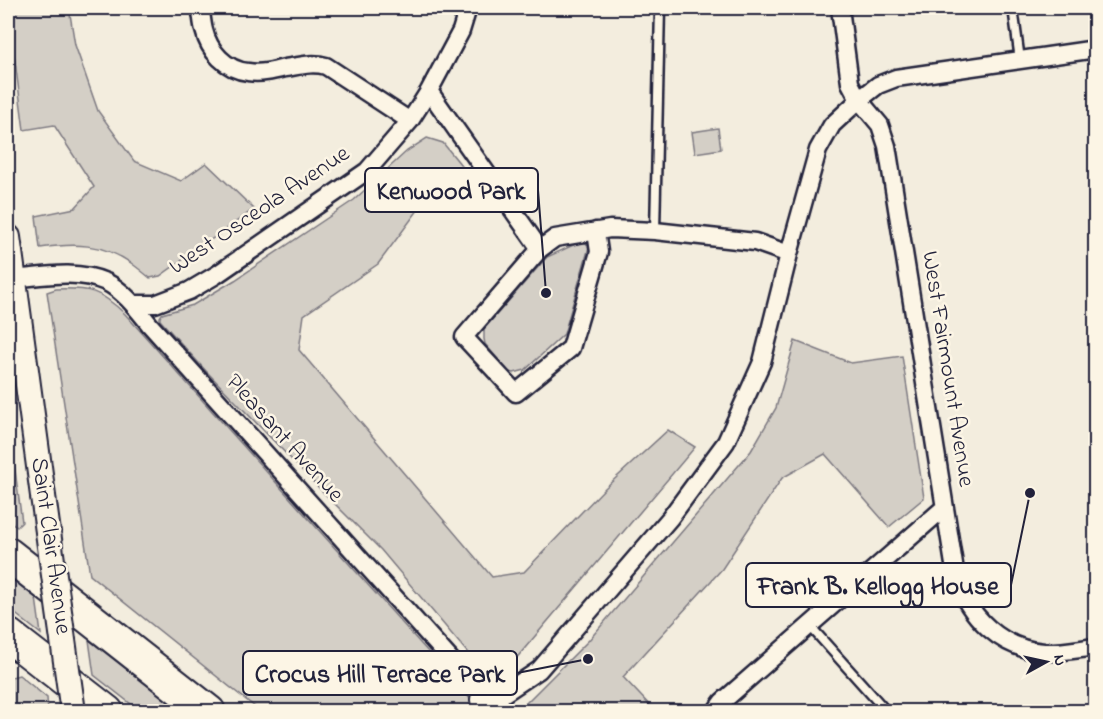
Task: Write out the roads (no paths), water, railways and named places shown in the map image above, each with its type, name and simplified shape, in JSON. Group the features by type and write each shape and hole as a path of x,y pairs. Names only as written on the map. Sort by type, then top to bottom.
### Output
{"highway":[{"path":"8,554 209,711"},
{"path":"8,634 107,711"}],"street":[{"path":"201,8 208,44 228,65 241,71 261,73 316,63 326,66 410,121"},
{"name":"West Osceola Avenue","path":"133,304 155,304 189,291 216,275 367,171 410,121 429,91 461,31 468,8"},
{"name":"West Fairmount Avenue","path":"840,8 850,83 858,100 880,125 887,146 956,577 960,590 970,609 984,626 1021,647 1042,652 1095,647"},
{"path":"492,706 500,696 539,670 670,518 726,442 762,362 818,150 832,125 858,100 878,85 896,78 1095,49"},
{"path":"429,91 540,249"},
{"path":"596,231 599,252 571,348 516,393 464,337 540,249 555,238 596,231 610,229 655,231 760,243 789,254"},
{"name":"Saint Clair Avenue","path":"8,237 73,711"},
{"name":"Pleasant Avenue","path":"14,279 67,274 91,277 108,283 133,304 492,706"},
{"path":"715,711 722,702 945,507"}],"lane":[{"path":"655,231 660,8"},
{"path":"1013,8 1020,60"},
{"path":"810,626 887,711"}],"place":[{"name":"Kenwood Park","path":"546,293"},
{"name":"Frank B. Kellogg House","path":"1030,493"},
{"name":"Crocus Hill Terrace Park","path":"588,659"}]}
